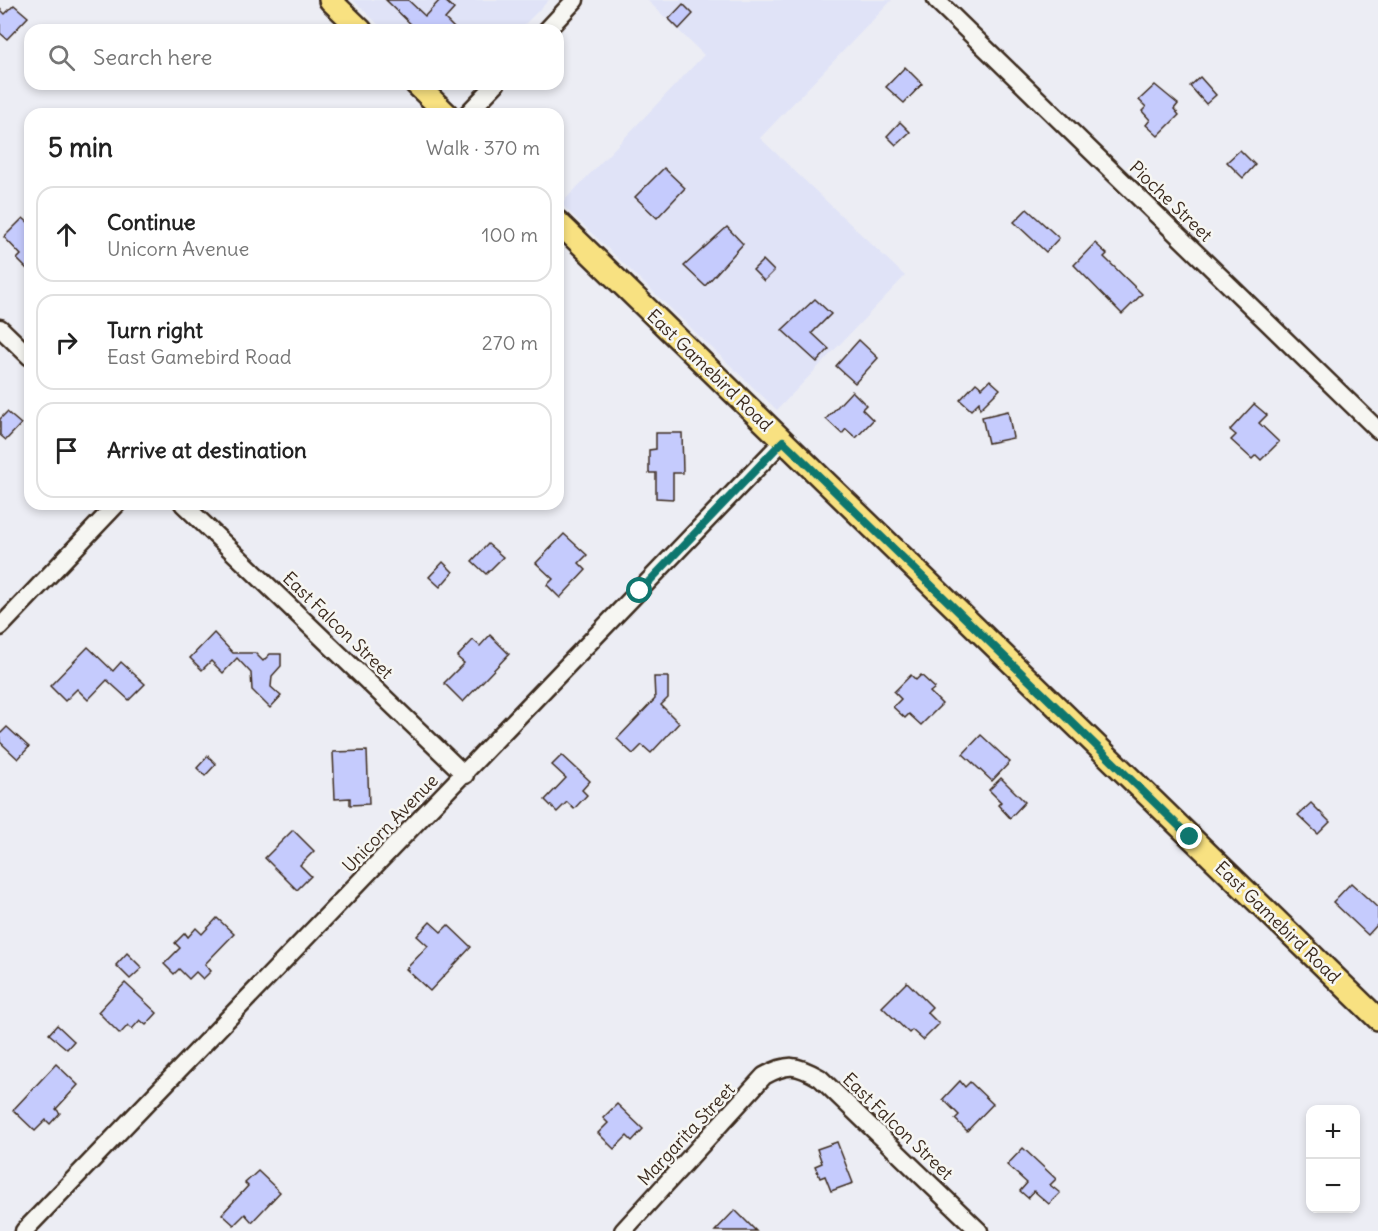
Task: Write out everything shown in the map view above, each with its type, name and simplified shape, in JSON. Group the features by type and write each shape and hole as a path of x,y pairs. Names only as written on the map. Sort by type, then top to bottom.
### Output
{"main road":[{"path":"330,0 355,24"},
{"path":"422,90 441,108"},
{"name":"East Gamebird Road","path":"564,228 1378,1019"}],"street":[{"path":"553,24 575,0"},
{"name":"Pioche Street","path":"936,0 1378,430"},
{"path":"473,108 490,90"},
{"path":"0,328 24,351"},
{"name":"Unicorn Avenue","path":"24,1231 465,775 783,441"},
{"path":"0,627 111,510"},
{"name":"East Falcon Street","path":"189,510 465,775"},
{"name":"East Falcon Street","path":"781,1067 804,1068 820,1078 979,1231"},
{"name":"Margarita Street","path":"623,1231 764,1077 781,1067"}],"shaded area":[{"path":"353,0 549,0 525,24 378,24"},
{"path":"647,0 892,0 760,138 905,276 777,410 564,207 564,201 704,55"}],"building":[{"path":"386,0 408,0 425,16 440,0 444,0 454,9 445,19 450,24 411,24"},
{"path":"683,4 693,14 679,29 669,19"},
{"path":"14,5 28,17 7,39 0,33 0,9 5,14"},
{"path":"905,67 922,84 904,103 886,87"},
{"path":"1200,77 1216,95 1206,104 1190,86"},
{"path":"1155,85 1178,104 1174,109 1179,115 1158,136 1146,125 1150,120 1142,111 1146,107 1139,100"},
{"path":"900,122 910,132 896,145 887,136"},
{"path":"1240,150 1255,165 1243,178 1227,162"},
{"path":"664,168 685,188 657,218 635,197"},
{"path":"1027,209 1059,238 1046,252 1014,222"},
{"path":"24,219 24,266 17,259 21,255 4,237"},
{"path":"727,227 743,244 705,286 684,266"},
{"path":"1095,243 1107,254 1104,257 1142,294 1122,314 1074,265"},
{"path":"763,260 774,271 764,281 753,270"},
{"path":"815,299 831,314 812,333 829,349 817,362 782,330"},
{"path":"859,340 878,358 855,383 836,366"},
{"path":"990,380 1000,389 980,409 979,402 971,410 960,400 976,383 982,388"},
{"path":"852,391 866,405 862,409 873,420 856,438 846,429 842,434 826,419"},
{"path":"1254,404 1267,415 1259,423 1279,442 1261,460 1256,455 1252,459 1231,440 1236,435 1230,430"},
{"path":"1008,411 1013,438 988,443 982,417"},
{"path":"7,412 21,424 6,440 0,435 0,419"},
{"path":"656,433 682,433 683,473 673,473 673,499 656,498 656,473 649,473 649,450 656,449"},
{"path":"564,534 587,555 579,563 586,570 560,598 547,585 553,579 536,563"},
{"path":"488,544 503,557 486,574 472,561"},
{"path":"443,562 453,572 440,587 429,577"},
{"path":"214,633 233,653 255,653 263,661 270,654 281,654 281,666 272,676 271,687 281,696 270,708 252,690 251,673 237,658 223,673 211,661 202,670 190,658"},
{"path":"490,635 509,654 463,702 444,683 464,663 457,657 473,640 480,646"},
{"path":"88,647 113,671 121,662 145,684 129,700 107,680 88,700 77,689 65,701 50,686"},
{"path":"911,675 916,680 921,675 935,688 930,692 942,704 921,725 909,714 905,718 893,707 901,699 894,692"},
{"path":"654,677 668,677 668,698 661,705 679,723 651,753 642,745 633,754 617,739 655,699"},
{"path":"7,727 29,747 18,759 0,742 0,734"},
{"path":"981,735 1010,762 992,781 963,754"},
{"path":"367,751 369,804 350,805 350,798 335,799 333,752"},
{"path":"562,755 590,781 582,790 587,795 574,809 567,802 557,812 545,800 566,778 552,765"},
{"path":"208,756 216,764 205,776 197,768"},
{"path":"1001,778 1025,802 1010,818 998,805 1001,802 989,790"},
{"path":"1311,803 1330,822 1318,834 1298,815"},
{"path":"293,830 314,851 300,865 311,876 297,890 265,858"},
{"path":"1351,883 1378,908 1378,924 1368,935 1333,902"},
{"path":"217,918 234,934 205,964 211,971 203,979 196,972 189,979 179,969 174,974 164,964 180,948 175,943 185,933 188,937 196,928 202,934"},
{"path":"430,922 441,932 448,925 471,947 430,991 406,969 428,946 417,936"},
{"path":"127,953 142,968 130,979 116,965"},
{"path":"907,982 932,1007 927,1012 939,1024 923,1040 912,1030 909,1033 882,1007"},
{"path":"125,983 157,1013 146,1025 140,1020 132,1029 128,1025 120,1034 98,1012"},
{"path":"57,1025 74,1041 67,1049 49,1034"},
{"path":"56,1064 78,1085 56,1109 60,1113 50,1124 46,1120 35,1131 13,1110"},
{"path":"960,1081 965,1087 970,1082 993,1104 967,1131 955,1119 959,1115 943,1099"},
{"path":"617,1104 643,1129 632,1141 627,1136 614,1149 598,1133 608,1123 603,1118"},
{"path":"837,1142 853,1183 831,1191 825,1176 820,1178 815,1166 822,1163 817,1149"},
{"path":"1023,1148 1056,1179 1050,1185 1060,1193 1049,1204 1034,1191 1028,1198 1020,1191 1027,1183 1007,1165"},
{"path":"258,1171 280,1192 252,1222 245,1214 234,1225 222,1214 248,1186 245,1183"},
{"path":"735,1210 756,1231 715,1231"}],"route":[{"path":"640,591 783,441 1190,837"}]}
